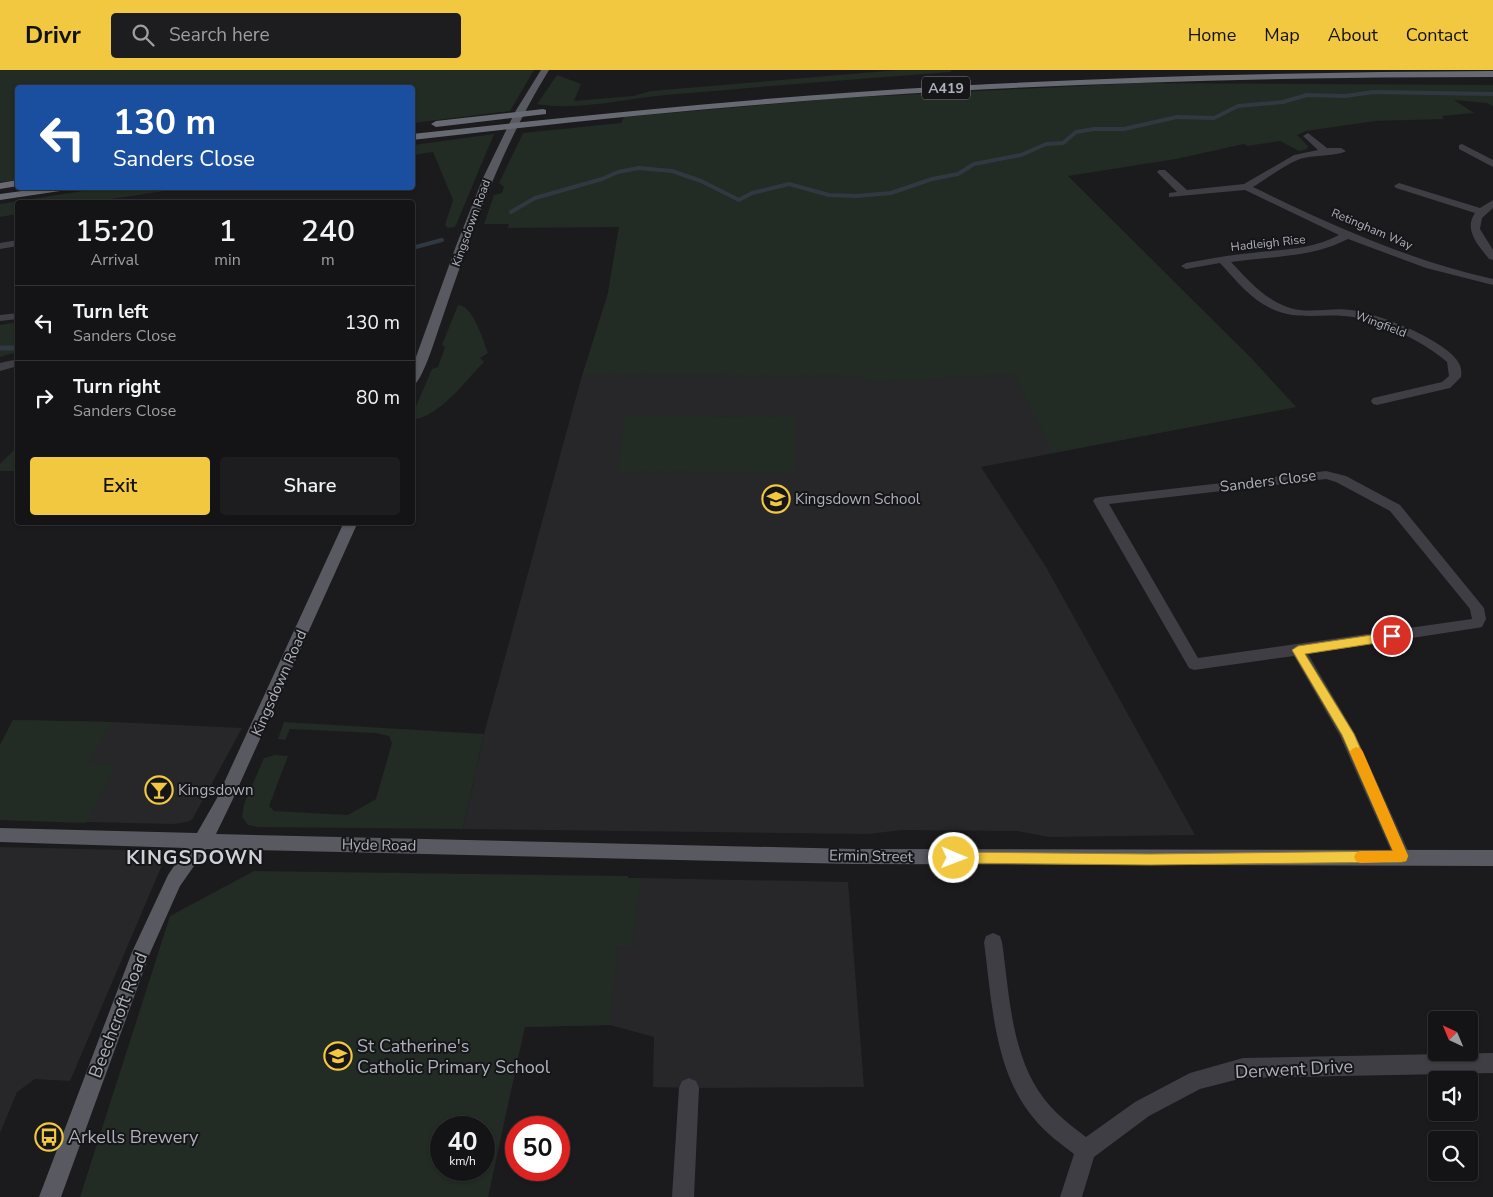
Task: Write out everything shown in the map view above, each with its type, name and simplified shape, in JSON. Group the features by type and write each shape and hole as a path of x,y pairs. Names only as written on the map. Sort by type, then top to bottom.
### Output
{"highway":[{"name":"A419","path":"415,137 704,106 947,88 1203,77 1493,75"},
{"path":"422,126 555,110"},
{"path":"0,186 15,184"},
{"path":"0,197 47,190"}],"main road":[{"name":"Kingsdown Road","path":"415,376 436,324 461,248 489,176 510,129 543,72"},
{"name":"Kingsdown Road","path":"202,841 217,817 249,750 350,525"},
{"name":"Hyde Road","path":"0,834 758,855"},
{"name":"Beechcroft Road","path":"50,1197 133,971 174,881 202,841"},
{"name":"Ermin Street","path":"758,855 1150,859 1402,856 1493,858"}],"street":[{"path":"1308,136 1325,151"},
{"path":"1462,147 1493,164"},
{"path":"1172,195 1246,187 1291,160 1325,151 1341,151"},
{"path":"1162,172 1184,194"},
{"path":"1399,186 1481,212"},
{"name":"Retingham Way","path":"1246,187 1349,234 1410,259 1442,270 1493,282"},
{"path":"1493,203 1481,212 1474,221 1475,231 1493,257"},
{"name":"Hadleigh Rise","path":"1186,266 1257,255 1309,251 1330,245 1349,234"},
{"path":"0,246 15,244"},
{"name":"Wingfield","path":"1223,260 1262,299 1278,308 1307,315 1342,312 1368,316 1431,345 1446,355 1455,366 1454,377 1446,385 1377,401"},
{"path":"0,318 15,316"},
{"path":"0,367 15,363"},
{"name":"Sanders Close","path":"1326,475 1337,477 1395,508 1486,618 1469,625 1194,664 1100,501 1326,475"},
{"path":"1298,650 1347,734 1402,856"},
{"path":"992,942 1008,1042 1020,1076 1029,1094 1043,1114 1086,1150 1072,1197"},
{"name":"Derwent Drive","path":"1086,1150 1136,1113 1170,1094 1197,1080 1243,1068 1493,1063"},
{"path":"682,1197 690,1088"}],"shaded area":[{"path":"0,70 534,70 510,111 415,123 415,85 15,85 15,180 0,182"},
{"path":"898,70 952,70 950,72 665,95 601,104 553,106 537,104 557,75 581,84 574,101 633,96 651,91"},
{"path":"1138,83 1493,85 1493,106 1487,103 1454,100 1474,113 1442,116 1444,119 1375,121 1306,131 1297,135 1308,146 1307,149 1299,151 1280,141 1247,146 1244,144 1176,159 1068,176 1252,359 1296,407 1053,453 1014,374 872,382 859,376 583,374 608,293 619,227 508,228 509,224 484,224 494,195 502,193 504,187 499,183 523,133 621,123 624,117 841,98"},
{"path":"494,134 455,227 448,228 445,225 453,200 433,152 415,155 415,145"},
{"name":"Kingsdown School","path":"1067,176 1252,359 1296,407 981,467 1046,567 1195,835 1049,837 1017,831 902,830 868,834 463,829 484,734 581,379 608,293 619,227"},
{"path":"88,190 171,190 104,200 25,200"},
{"path":"15,202 15,214 0,217 0,204"},
{"path":"458,305 468,311 473,317 488,353 480,358 484,362 443,404 434,411 415,419 415,409 432,369 438,367 445,347 442,345"},
{"path":"15,322 15,353 0,357 0,325"},
{"path":"625,415 795,417 795,473 617,471"},
{"path":"15,449 15,471 0,471 0,464"},
{"path":"13,720 242,728 190,821 175,824 0,820 0,745"},
{"path":"13,720 112,722 89,762 117,764 86,823 0,820 0,745"},
{"path":"284,722 484,734 463,829 258,827 248,825 242,817 244,804 264,758 275,755 288,756 269,806 274,811 348,815 376,799 392,743 389,736 376,733 290,729 285,740 278,739"},
{"path":"0,847 168,851 70,1081 35,1079 17,1092 0,1133"},
{"name":"St Catherine's Catholic Primary School","path":"254,871 628,876 628,878 641,878 632,946 618,946 610,1025 524,1027 495,1164 495,1116 430,1116 430,1181 491,1181 488,1197 80,1197 170,916"},
{"name":"St Catherine's Catholic Primary School","path":"641,878 848,882 864,1087 653,1087 654,1037 610,1025 525,1027 495,1165 495,1116 430,1116 430,1181 491,1181 488,1197 101,1197 265,885"}],"waterway":[{"path":"511,212 535,198 602,179 618,172 639,168 672,171 701,181 739,200 752,193 789,184 829,195 856,196 891,193 932,179 958,174 974,164 1021,155 1046,144 1063,143 1076,132 1094,129 1124,129 1177,117 1214,118 1238,106 1283,102 1307,95 1345,96 1374,92 1493,94"},
{"path":"415,247 442,240"},
{"path":"0,348 15,348"}],"slow traffic":[{"path":"1357,752 1402,856 1360,857"}],"place":[{"name":"Kingsdown School","path":"776,499"},
{"name":"Kingsdown","path":"159,790"},
{"name":"St Catherine's Catholic Primary School","path":"338,1056"},
{"name":"Arkells Brewery","path":"49,1137"}],"district":[{"name":"KINGSDOWN","path":"195,857"}],"route":[{"path":"954,858 1150,859 1402,856 1363,765 1298,650 1392,636"}]}
